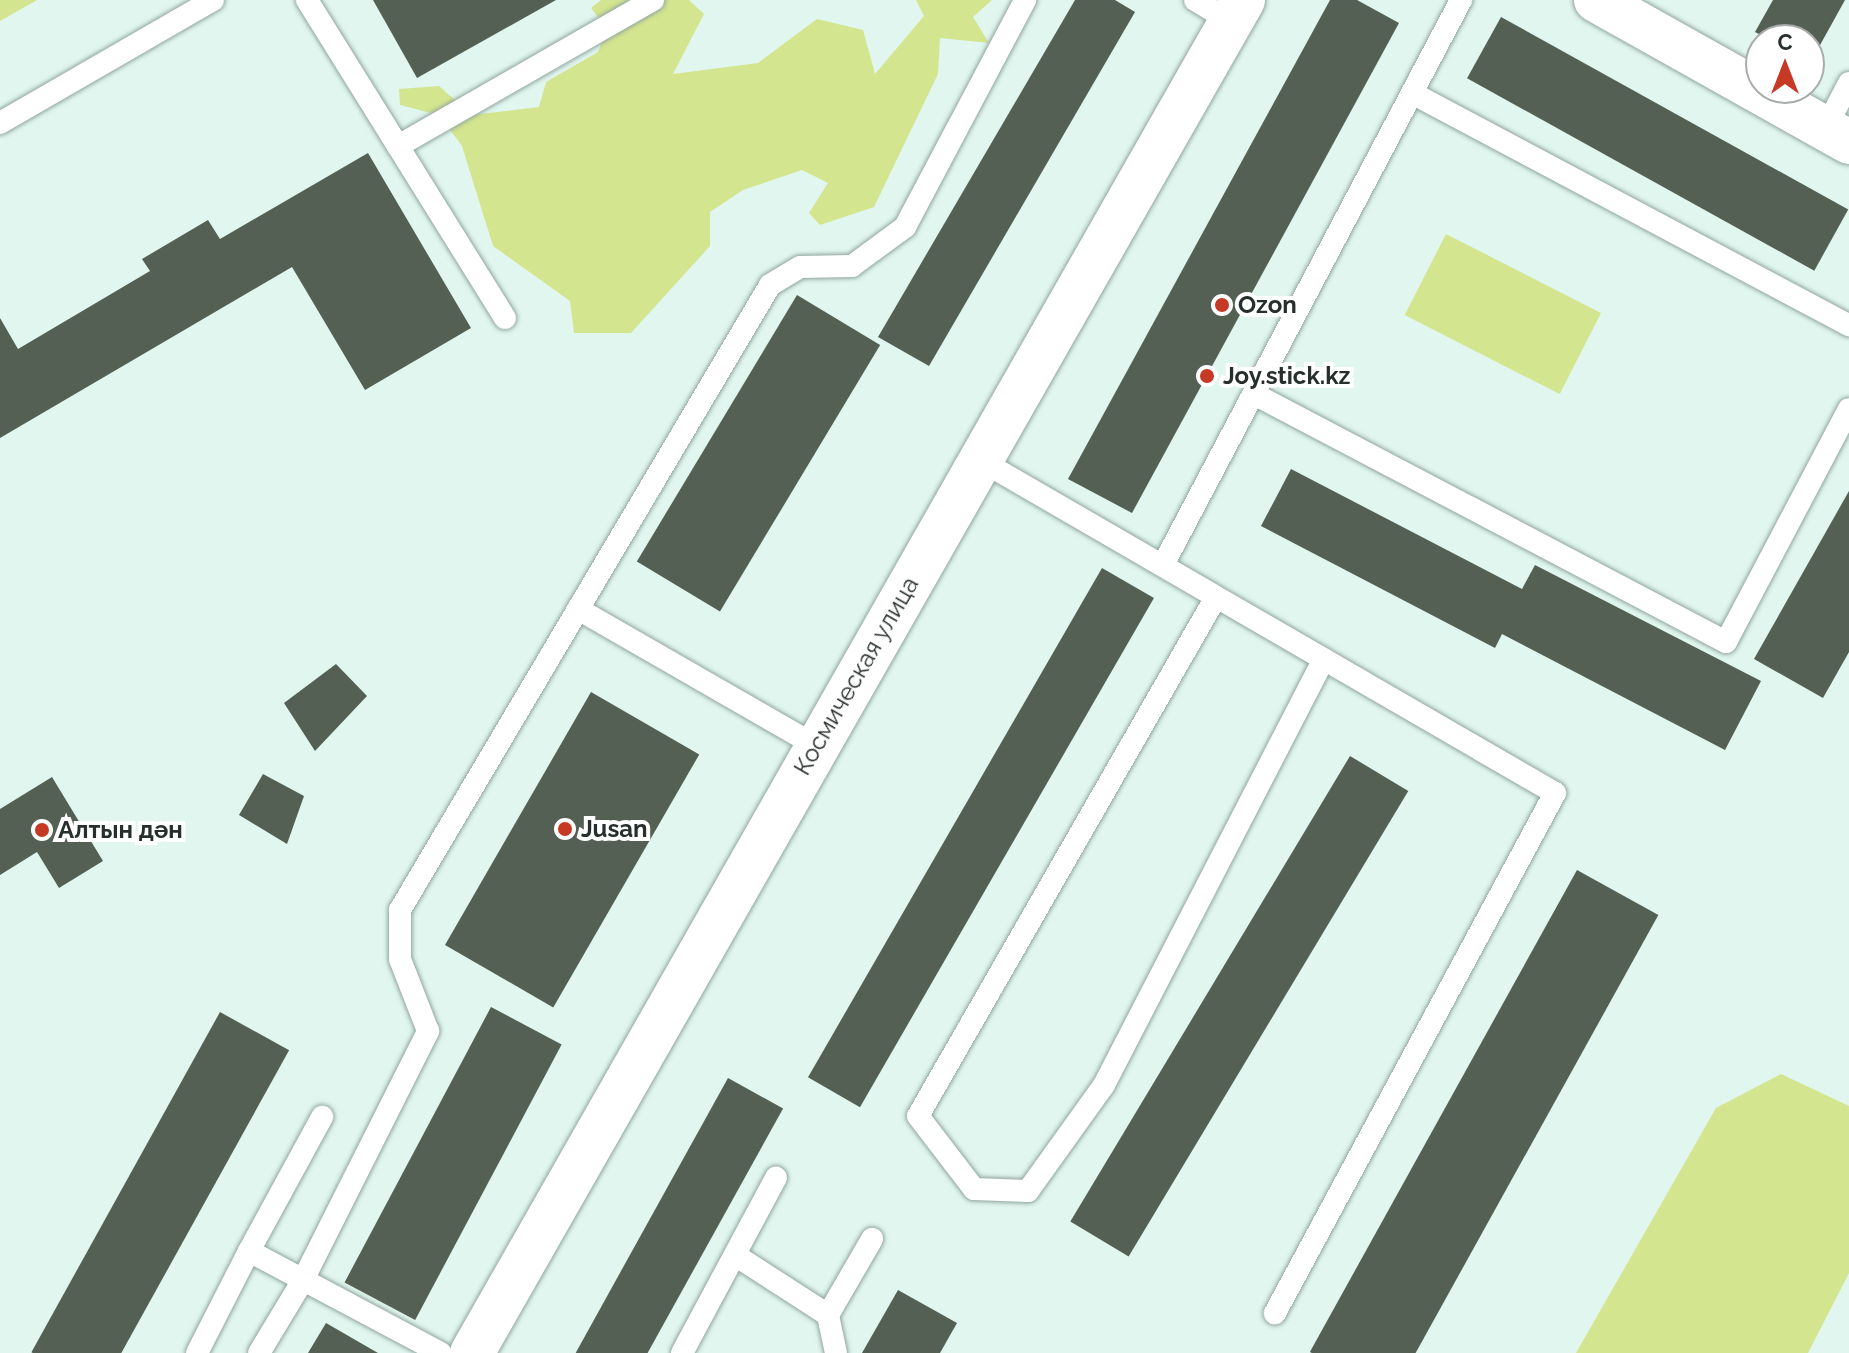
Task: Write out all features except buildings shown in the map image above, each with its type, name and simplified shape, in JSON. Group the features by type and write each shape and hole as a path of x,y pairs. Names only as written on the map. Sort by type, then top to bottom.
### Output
{"main road":[{"path":"1596,0 1837,135"},
{"name":"Космическая улица","path":"472,1353 980,460 1223,7"}],"lane":[{"path":"0,123 213,0"},
{"path":"307,0 505,318"},
{"path":"398,146 653,0"},
{"path":"259,1353 303,1280 428,1031 400,959 400,910 770,285 800,267 852,266 905,227 1025,0"},
{"path":"1163,565 1461,0"},
{"path":"1837,135 1849,83"},
{"path":"1412,93 1849,325"},
{"path":"1254,394 1726,642 1849,409"},
{"path":"980,460 1555,793 1275,1313"},
{"path":"1216,597 918,1116 974,1189 1028,1191 1104,1085 1324,659"},
{"path":"578,609 816,746"},
{"path":"197,1353 322,1117"},
{"path":"682,1353 776,1178"},
{"path":"836,1353 828,1315 872,1239"},
{"path":"249,1251 441,1353"},
{"path":"735,1255 828,1315"}],"green space":[{"path":"0,0 37,0 0,21"},
{"path":"601,0 689,0 704,14 673,74 758,63 817,19 863,30 875,74 924,16 916,0 992,0 973,17 989,43 940,38 938,74 874,207 820,225 809,213 828,183 802,170 743,190 710,212 710,246 631,333 574,333 570,301 493,246 462,146 439,115 400,105 399,89 439,86 472,115 539,107 546,82 598,52 607,29 591,8"},
{"path":"1446,234 1601,313 1560,394 1405,315"},
{"path":"1781,1074 1849,1106 1849,1273 1808,1353 1576,1353 1716,1108"}],"place":[{"name":"Ozon","path":"1222,305"},
{"name":"Joy.stick.kz","path":"1207,376"},
{"name":"Jusan","path":"565,829"},
{"name":"Алтын дән","path":"42,830"}]}
